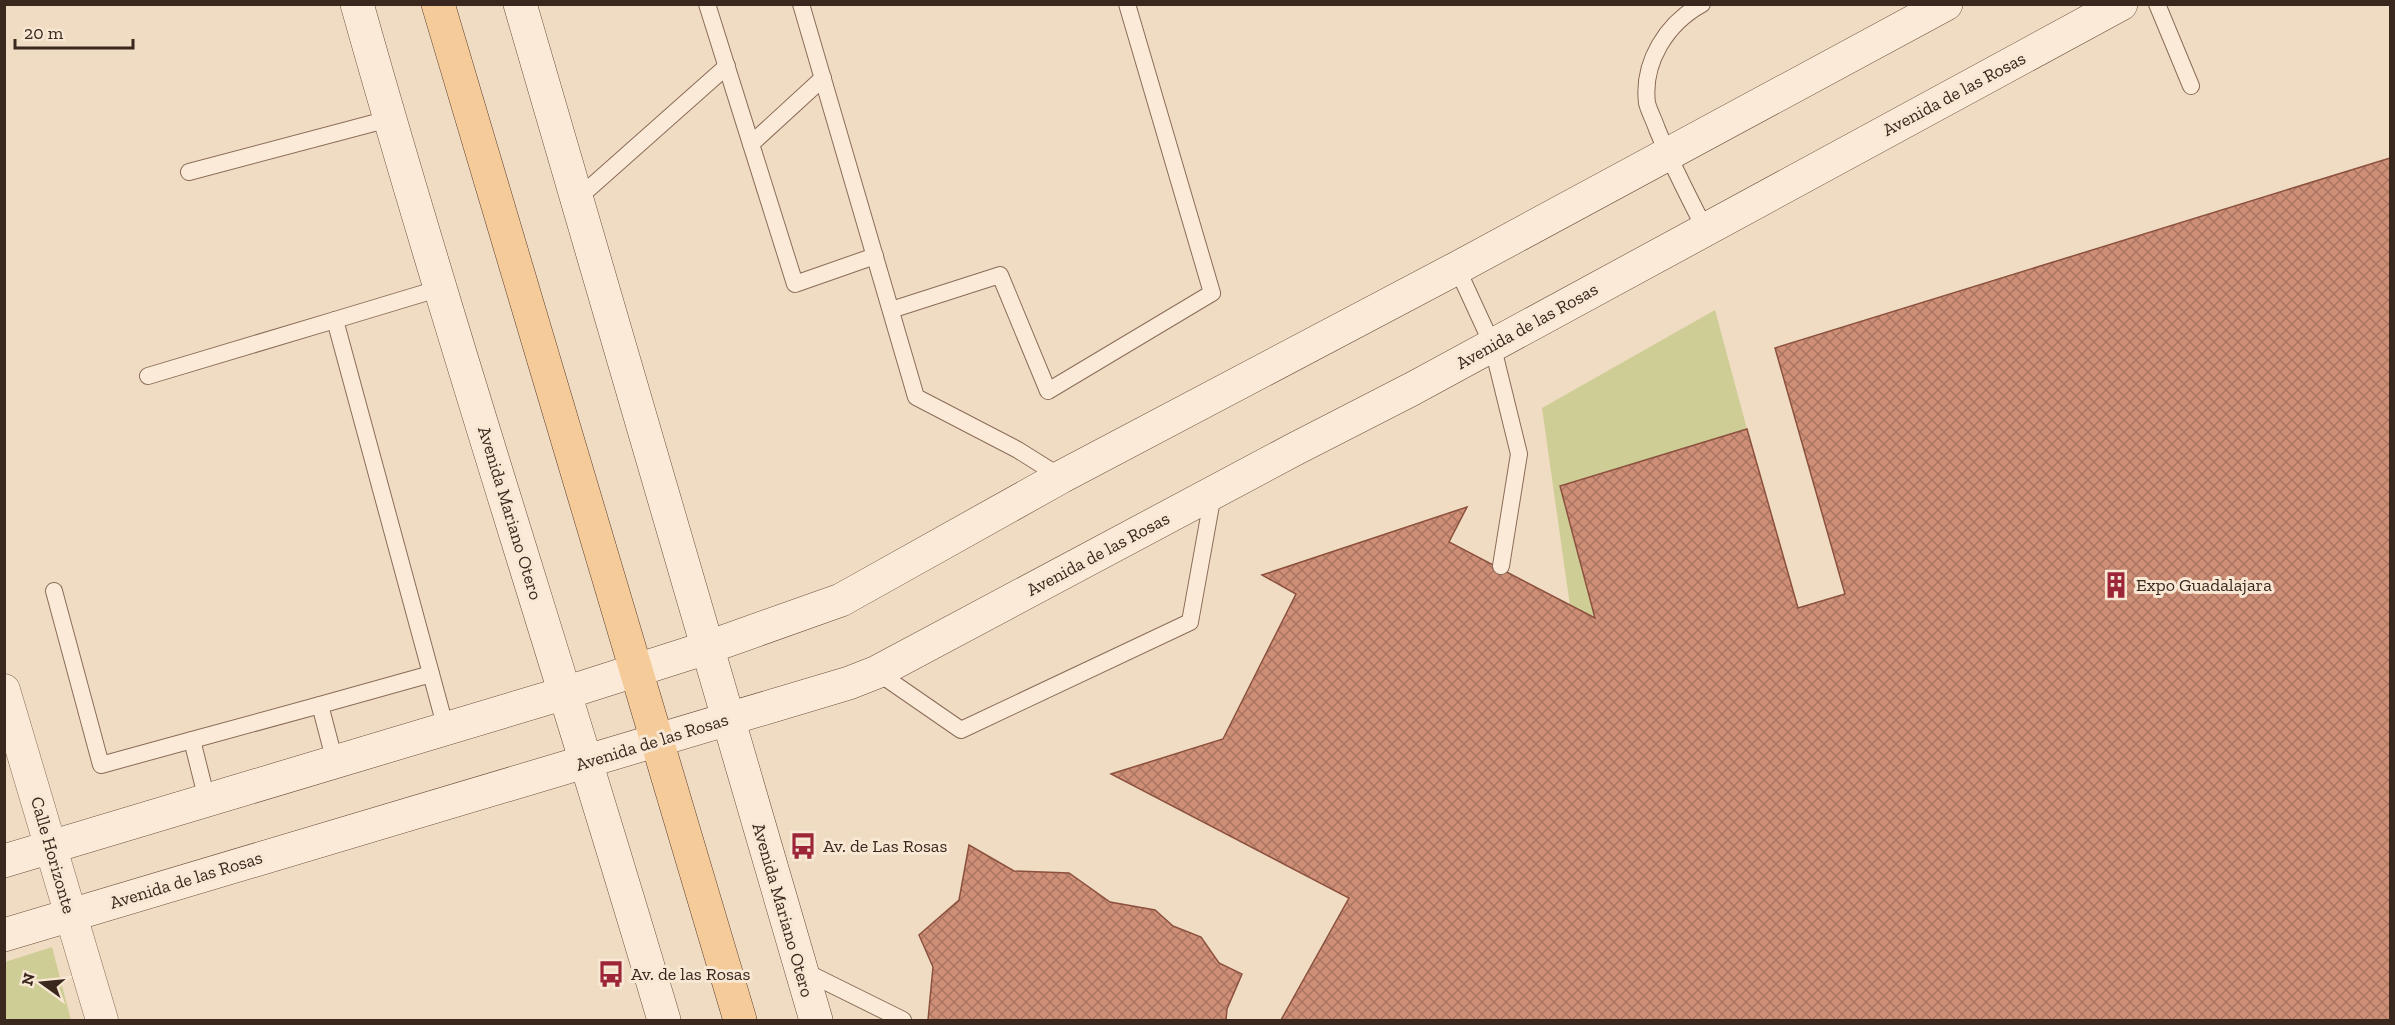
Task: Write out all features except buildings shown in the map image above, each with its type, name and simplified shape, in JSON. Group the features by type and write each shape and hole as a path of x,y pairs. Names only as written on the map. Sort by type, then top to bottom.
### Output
{"main road":[{"path":"438,4 740,1020"}],"street":[{"name":"Avenida Mariano Otero","path":"357,4 389,119 587,761 664,1020"},
{"name":"Avenida Mariano Otero","path":"520,4 816,1020"},
{"path":"4,861 565,693 706,648 841,600 1061,477 1457,268 1946,4"},
{"name":"Avenida de las Rosas","path":"4,935 657,739 788,703 877,672 1412,389 2121,4"},
{"name":"Calle Horizonte","path":"4,690 102,1020"}],"lane":[{"path":"707,4 795,284 875,256"},
{"path":"801,4 916,397 1018,450 1061,477"},
{"path":"891,310 1000,275 1048,391 1212,293 1127,4"},
{"path":"1702,4 1685,14 1661,42 1647,74 1647,104 1667,154 1705,229"},
{"path":"2157,4 2191,86"},
{"path":"576,200 726,66"},
{"path":"751,144 823,78"},
{"path":"189,172 389,119"},
{"path":"1457,268 1492,344 1518,454 1501,566"},
{"path":"148,376 441,288"},
{"path":"335,320 446,729"},
{"path":"877,672 961,730 1190,622 1213,493"},
{"path":"54,591 101,765 431,674"},
{"path":"320,705 336,762"},
{"path":"192,740 207,800"},
{"path":"801,970 903,1020"}],"shaded area":[{"path":"1715,310 1747,429 1560,486 1595,618 1570,606 1542,408"},
{"path":"52,947 71,1020 5,1020 5,962"}],"place":[{"name":"Expo Guadalajara","path":"2116,585"},
{"name":"Av. de Las Rosas","path":"803,846"},
{"name":"Av. de las Rosas","path":"611,974"}]}
